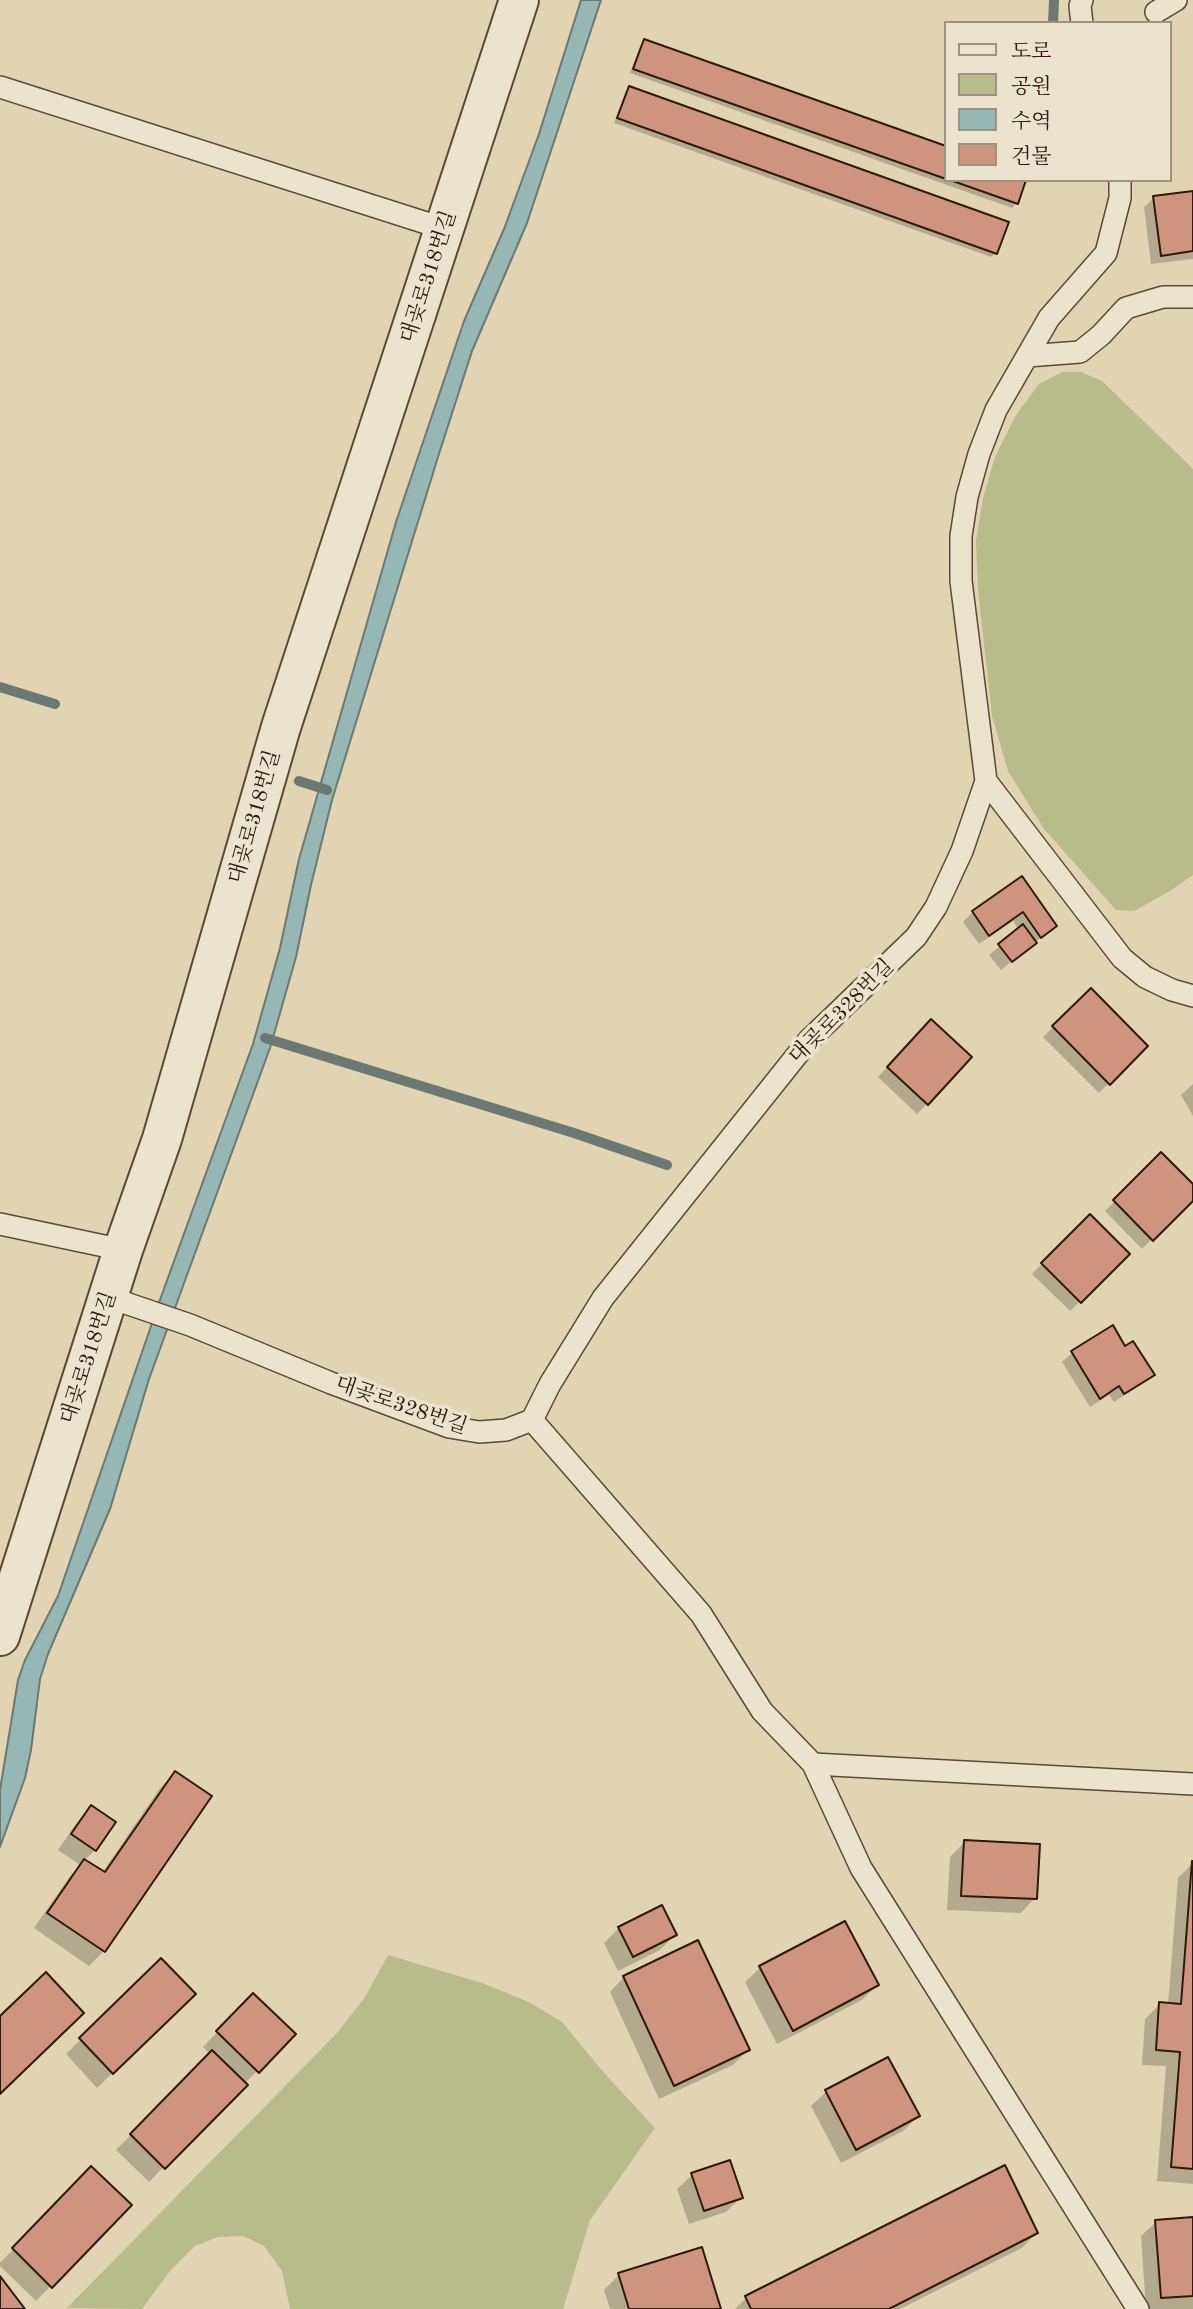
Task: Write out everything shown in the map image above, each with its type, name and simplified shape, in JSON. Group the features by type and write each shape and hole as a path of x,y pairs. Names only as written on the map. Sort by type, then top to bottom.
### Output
{"street":[{"name":"대곶로318번길","path":"0,1636 122,1302 123,1250 162,1139 281,727 519,0"}],"lane":[{"path":"1082,0 1082,21"},
{"path":"1155,12 1176,0"},
{"path":"0,87 445,229"},
{"name":"대곶로328번길","path":"122,1302 190,1325 331,1383 449,1427 479,1432 506,1430 532,1420 550,1384 612,1288 808,1040 916,937 936,906 962,850 986,781 961,581 961,537 967,497 979,454 996,410 1049,318 1106,253 1120,198 1121,182"},
{"path":"1027,356 1080,352 1101,335 1126,308 1164,297 1193,297"},
{"path":"986,781 1122,958 1145,977 1172,990 1193,996"},
{"path":"0,1224 123,1250"},
{"path":"532,1420 701,1615 762,1711 813,1764 861,1868 1138,2309"},
{"path":"813,1764 1193,1784"}],"green space":[{"path":"1062,372 1081,372 1102,381 1193,469 1193,875 1134,911 1116,910 1044,829 1008,771 992,716 978,590 976,541 983,498 995,457 1016,415 1039,384"},
{"path":"388,1955 482,1983 529,2002 562,2022 655,2128 590,2220 563,2309 290,2309 282,2271 264,2246 243,2236 218,2237 195,2246 170,2271 142,2309 67,2308 337,2033 365,1997"}],"water":[{"path":"581,0 601,0 527,223 472,351 438,457 332,800 296,957 270,1048 149,1379 110,1509 48,1654 40,1679 25,1778 0,1847 0,1790 18,1680 25,1660 58,1596 161,1297 253,1044 280,948 299,859 396,522 464,321 504,229 539,134"}],"building":[{"path":"644,39 944,145 944,178 633,69"},
{"path":"629,86 1009,222 997,254 617,118"},
{"path":"956,182 1025,182 1018,204"},
{"path":"1193,191 1193,251 1161,256 1153,196"},
{"path":"1022,876 1057,926 1041,938 1023,912 989,936 972,911"},
{"path":"1023,924 1037,943 1012,962 998,944"},
{"path":"1091,988 1148,1046 1110,1085 1052,1026"},
{"path":"931,1019 972,1057 928,1105 887,1067"},
{"path":"1161,1152 1193,1184 1193,1201 1153,1241 1113,1200"},
{"path":"1090,1214 1130,1254 1081,1303 1041,1263"},
{"path":"1113,1325 1125,1346 1133,1341 1155,1375 1124,1394 1119,1386 1100,1399 1071,1351"},
{"path":"175,1771 212,1796 105,1952 47,1913 84,1859 105,1872"},
{"path":"91,1805 116,1822 96,1851 71,1834"},
{"path":"964,1840 1040,1844 1037,1899 961,1896"},
{"path":"1192,1861 1193,2169 1171,2167 1180,2052 1156,2050 1159,2002 1181,2004"},
{"path":"662,1905 677,1935 633,1957 618,1927"},
{"path":"845,1921 879,1985 793,2031 759,1966"},
{"path":"698,1940 750,2050 674,2086 623,1976"},
{"path":"161,1958 196,1994 113,2074 79,2038"},
{"path":"46,1972 84,2013 0,2094 0,2016"},
{"path":"253,1993 296,2034 259,2073 216,2031"},
{"path":"212,2050 248,2085 165,2169 130,2134"},
{"path":"888,2057 920,2116 856,2150 825,2090"},
{"path":"730,2160 743,2198 704,2211 691,2173"},
{"path":"1005,2165 1038,2233 889,2309 751,2309 745,2296"},
{"path":"91,2166 132,2205 52,2288 12,2248"},
{"path":"1193,2217 1193,2296 1161,2298 1155,2220"},
{"path":"702,2247 721,2309 629,2309 618,2273"},
{"path":"0,2276 25,2309 0,2309"}],"waterway":[{"path":"1053,21 1054,0"},
{"path":"0,687 55,704"},
{"path":"299,781 327,790"},
{"path":"265,1038 574,1133 667,1165"}]}
